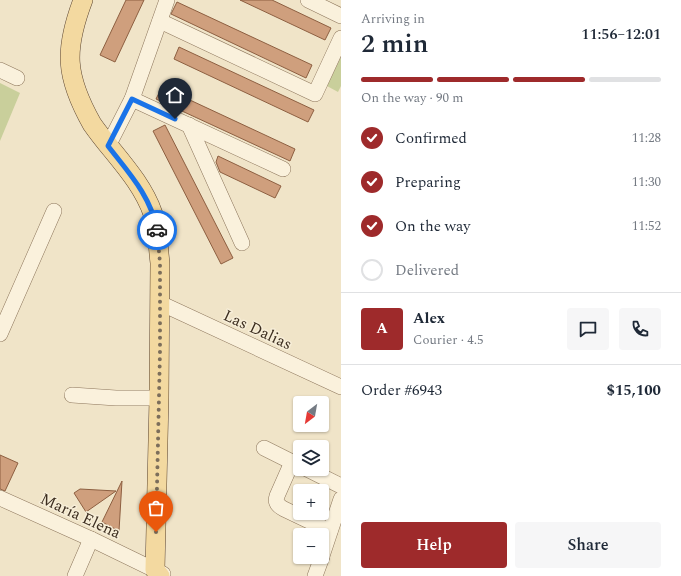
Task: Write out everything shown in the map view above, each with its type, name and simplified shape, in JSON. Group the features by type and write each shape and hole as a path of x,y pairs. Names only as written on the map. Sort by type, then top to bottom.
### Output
{"main road":[{"path":"84,0 78,15 70,45 70,67 78,96 92,124 142,190 153,215 159,248 160,303 157,574"}],"street":[{"path":"108,146 132,99 167,0"},
{"path":"308,0 341,16"},
{"path":"160,21 316,94 341,38"},
{"path":"0,70 17,78"},
{"path":"132,99 283,169"},
{"path":"188,125 242,243"},
{"path":"0,334 54,211"},
{"name":"Las Dalias","path":"160,303 341,387"},
{"path":"72,395 116,398 159,398"},
{"path":"264,448 293,462"},
{"path":"293,469 277,496 277,504 284,509 330,531"},
{"path":"321,476 341,486"},
{"name":"María Elena","path":"0,498 91,539 157,574"},
{"path":"329,534 341,500"},
{"path":"75,576 91,539"},
{"path":"315,576 319,564"}],"green space":[{"path":"341,57 341,86 338,92 327,86"},
{"path":"0,83 20,93 0,141"}],"building":[{"path":"126,0 144,0 115,62 100,55"},
{"path":"240,0 272,0 331,28 325,40"},
{"path":"177,2 312,65 306,78 171,14"},
{"path":"179,47 314,110 308,122 174,59"},
{"path":"162,87 295,149 290,161 156,99"},
{"path":"165,125 233,258 221,264 153,131"},
{"path":"218,156 281,186 275,198 220,172 216,162"},
{"path":"0,455 18,463 5,491 0,489"},
{"path":"122,481 119,531 102,522"},
{"path":"80,489 116,491 86,512 74,493"}],"way so far":[{"path":"156,532 160,351 160,263 157,230"}],"route":[{"path":"157,230 149,203 142,190 108,146 132,99 175,119"}]}
